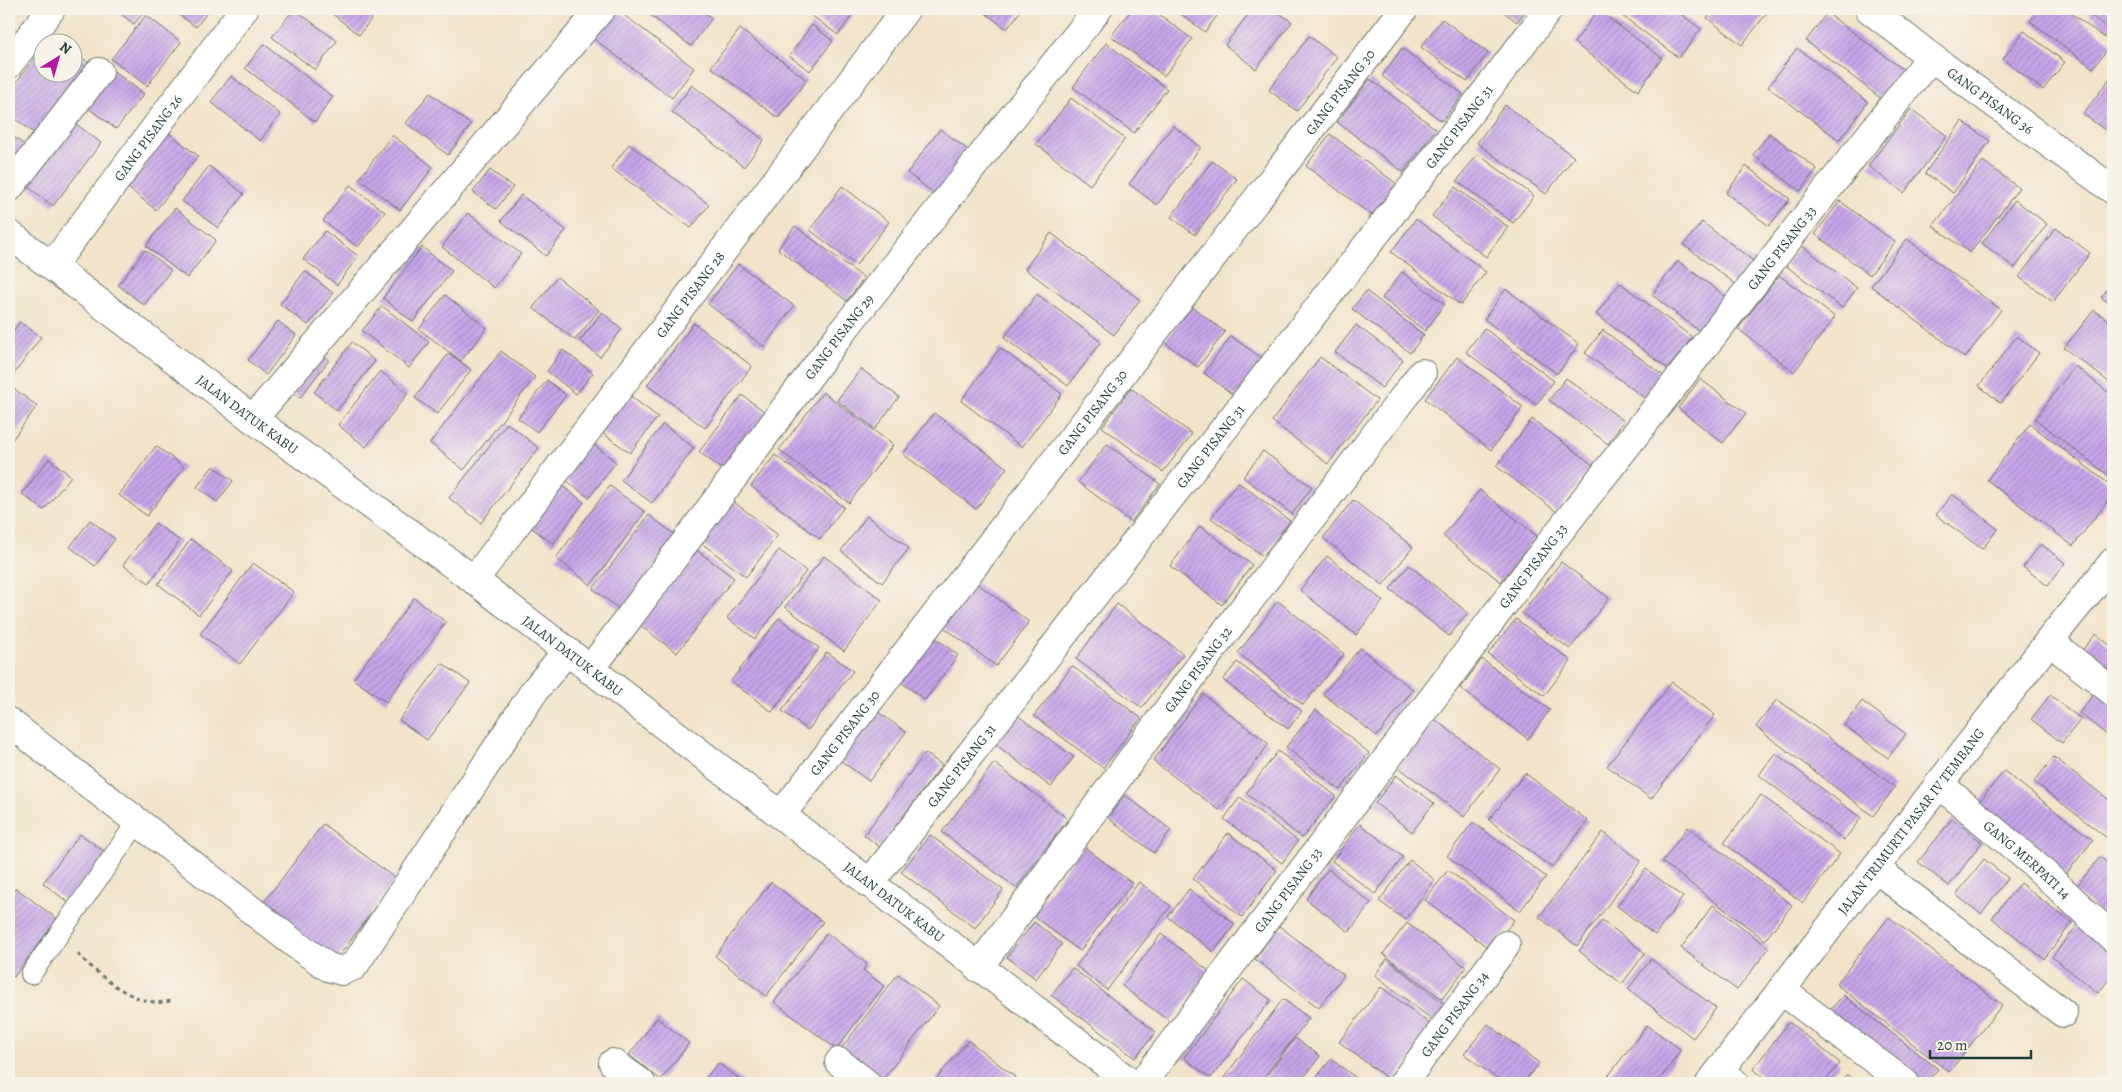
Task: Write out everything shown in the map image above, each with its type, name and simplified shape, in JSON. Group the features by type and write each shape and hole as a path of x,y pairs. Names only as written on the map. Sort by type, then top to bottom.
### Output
{"street":[{"path":"9,64 51,9"},
{"name":"GANG PISANG 26","path":"52,266 244,9"},
{"path":"253,419 601,9"},
{"name":"GANG PISANG 28","path":"474,580 906,9"},
{"name":"GANG PISANG 29","path":"590,670 841,333 1098,9"},
{"name":"GANG PISANG 30","path":"781,815 1404,9"},
{"name":"GANG PISANG 31","path":"869,884 1549,9"},
{"name":"GANG PISANG 36","path":"1869,9 1931,57 2113,190"},
{"name":"GANG PISANG 33","path":"1142,1083 1537,560 1931,57"},
{"path":"9,188 99,72"},
{"name":"JALAN DATUK KABU","path":"9,234 253,419 474,580 978,968 1131,1083"},
{"name":"GANG PISANG 32","path":"978,968 1202,663 1422,373"},
{"name":"JALAN TRIMURTI PASAR IV TEMBANG","path":"1721,1079 1781,990 2050,641 2112,567"},
{"path":"2050,641 2113,692"},
{"path":"9,722 334,971 354,966 535,690 566,652"},
{"name":"GANG MERPATI 14","path":"1939,784 2034,864 2113,938"},
{"path":"1875,868 2063,1013"},
{"name":"GANG PISANG 34","path":"1403,1083 1506,945"},
{"path":"1781,990 1905,1083"},
{"path":"839,1062 866,1083"},
{"path":"612,1063 641,1083"}],"lane":[{"path":"31,974 138,821"}],"path":[{"path":"59,936 97,973 141,1000 164,1003 173,1000"}],"building":[{"path":"114,9 146,9 134,24"},
{"path":"171,9 210,9 196,27"},
{"path":"294,9 337,41 315,70 272,37"},
{"path":"326,9 368,9 375,14 359,35"},
{"path":"604,9 616,9 694,68 672,98 586,33"},
{"path":"642,9 700,9 712,18 691,46"},
{"path":"803,9 852,9 855,12 838,35"},
{"path":"980,9 1022,9 1007,29"},
{"path":"1132,9 1152,9 1192,39 1164,76 1111,36"},
{"path":"1174,9 1222,9 1205,32"},
{"path":"1252,9 1274,9 1292,22 1256,69 1225,45"},
{"path":"1500,9 1527,9 1517,22"},
{"path":"1613,9 1674,9 1701,29 1679,58"},
{"path":"1714,9 1770,9 1742,45 1707,18"},
{"path":"2039,9 2065,9 2112,43 2093,68 2030,21"},
{"path":"2082,9 2113,9 2113,32"},
{"path":"1598,10 1662,58 1638,91 1574,43"},
{"path":"1827,13 1905,71 1883,100 1806,41"},
{"path":"146,15 181,42 147,86 111,59"},
{"path":"1442,19 1488,53 1467,82 1421,47"},
{"path":"812,25 833,41 810,71 789,56"},
{"path":"740,29 807,80 778,118 711,67"},
{"path":"2024,31 2065,62 2043,90 2003,59"},
{"path":"1309,36 1337,57 1297,111 1269,90"},
{"path":"1106,43 1167,89 1134,133 1073,87"},
{"path":"264,44 333,97 315,122 245,68"},
{"path":"1402,48 1463,94 1442,121 1382,76"},
{"path":"1797,48 1868,102 1839,140 1768,87"},
{"path":"82,58 98,70 43,140 9,114 9,92 32,61 32,82 82,82"},
{"path":"107,66 144,94 116,129 79,101"},
{"path":"2113,74 2113,136 2083,114"},
{"path":"231,76 280,114 260,141 211,102"},
{"path":"1370,79 1436,129 1403,172 1337,122"},
{"path":"692,85 764,140 744,167 672,112"},
{"path":"430,93 471,125 448,155 406,123"},
{"path":"1071,98 1125,139 1090,185 1036,144"},
{"path":"1505,105 1574,157 1546,194 1477,143"},
{"path":"1911,109 1947,136 1904,193 1868,166"},
{"path":"67,117 101,143 53,206 19,180"},
{"path":"1962,121 1990,141 1953,193 1925,173"},
{"path":"1173,126 1201,147 1157,205 1129,184"},
{"path":"164,129 198,156 156,210 122,183"},
{"path":"940,129 971,152 938,196 907,173"},
{"path":"9,133 27,147 9,170"},
{"path":"1769,133 1817,169 1800,191 1753,155"},
{"path":"1330,134 1402,188 1378,220 1306,166"},
{"path":"392,135 433,167 400,210 359,179"},
{"path":"629,144 709,205 691,228 611,168"},
{"path":"1478,154 1534,196 1513,223 1457,181"},
{"path":"1212,161 1237,179 1195,235 1171,217"},
{"path":"1983,161 2019,188 1970,253 1933,226"},
{"path":"209,166 244,194 218,228 182,201"},
{"path":"1746,166 1790,199 1769,226 1726,193"},
{"path":"490,170 513,187 496,209 473,192"},
{"path":"350,185 385,212 358,247 323,221"},
{"path":"842,186 889,222 856,265 810,230"},
{"path":"1455,187 1508,227 1486,257 1432,216"},
{"path":"521,195 566,230 546,256 501,221"},
{"path":"2015,200 2047,224 2015,268 1982,243"},
{"path":"1840,201 1895,242 1870,275 1815,234"},
{"path":"175,208 216,240 187,278 146,246"},
{"path":"468,213 521,254 494,288 442,247"},
{"path":"1416,219 1486,272 1461,305 1391,252"},
{"path":"1702,222 1756,263 1738,286 1684,245"},
{"path":"795,226 864,278 847,301 778,249"},
{"path":"2056,228 2090,253 2053,302 2019,277"},
{"path":"325,231 358,256 337,285 303,259"},
{"path":"1051,233 1140,300 1114,335 1025,269"},
{"path":"1907,239 2001,310 1965,358 1871,286"},
{"path":"1801,245 1857,288 1842,308 1785,265"},
{"path":"422,247 452,271 413,322 383,298"},
{"path":"145,250 171,270 144,305 118,285"},
{"path":"1678,261 1729,299 1703,334 1652,295"},
{"path":"738,264 794,306 764,347 708,304"},
{"path":"305,271 333,293 308,325 280,304"},
{"path":"1402,272 1445,304 1425,331 1382,298"},
{"path":"1779,275 1835,317 1794,372 1738,329"},
{"path":"557,277 599,310 575,340 533,308"},
{"path":"2113,282 2113,306 2101,297"},
{"path":"1620,283 1692,337 1668,369 1596,314"},
{"path":"1506,289 1579,344 1557,374 1484,319"},
{"path":"1366,291 1424,335 1410,353 1352,309"},
{"path":"1037,294 1101,342 1068,386 1004,338"},
{"path":"445,295 487,328 461,361 419,329"},
{"path":"382,306 429,342 409,368 362,331"},
{"path":"1191,306 1225,332 1198,367 1164,342"},
{"path":"2094,310 2113,324 2113,385 2064,348"},
{"path":"602,312 622,329 600,357 580,341"},
{"path":"278,321 296,335 266,375 248,360"},
{"path":"20,322 41,337 9,381 9,337"},
{"path":"694,323 752,366 705,428 647,385"},
{"path":"1356,325 1403,360 1382,388 1335,352"},
{"path":"1484,328 1554,381 1536,405 1466,352"},
{"path":"1603,330 1665,377 1647,400 1585,353"},
{"path":"1231,336 1264,360 1236,397 1204,373"},
{"path":"2017,336 2039,353 2001,403 1979,386"},
{"path":"352,342 375,361 337,411 314,392"},
{"path":"1000,348 1062,394 1022,447 961,401"},
{"path":"314,349 329,360 300,398 285,387"},
{"path":"563,350 593,373 576,394 547,371"},
{"path":"501,351 535,377 464,470 430,443"},
{"path":"449,353 471,370 437,414 415,398"},
{"path":"1320,357 1377,400 1328,464 1272,421"},
{"path":"1457,357 1523,407 1491,450 1425,399"},
{"path":"2075,366 2113,396 2113,479 2035,419"},
{"path":"861,369 899,397 875,429 837,400"},
{"path":"380,371 408,393 366,447 338,425"},
{"path":"1566,378 1624,421 1608,444 1549,400"},
{"path":"1700,379 1746,413 1723,443 1678,408"},
{"path":"547,380 566,395 537,432 518,418"},
{"path":"13,388 37,406 9,444 9,394"},
{"path":"1131,388 1192,434 1163,472 1102,427"},
{"path":"625,392 658,417 630,453 597,429"},
{"path":"823,392 893,445 849,503 779,450"},
{"path":"742,395 769,415 726,472 699,452"},
{"path":"934,413 1007,468 976,509 903,454"},
{"path":"1532,419 1593,465 1557,512 1496,466"},
{"path":"507,423 539,448 481,523 449,498"},
{"path":"663,424 694,448 652,503 621,480"},
{"path":"2030,424 2113,487 2113,494 2073,546 1987,480"},
{"path":"589,441 616,462 589,498 562,477"},
{"path":"1107,444 1160,484 1131,522 1078,482"},
{"path":"156,446 184,467 147,516 119,495"},
{"path":"1263,451 1312,487 1292,514 1243,477"},
{"path":"775,455 844,507 820,539 751,486"},
{"path":"49,459 71,476 44,510 22,494"},
{"path":"213,466 233,481 217,502 197,487"},
{"path":"555,481 584,502 553,544 524,522"},
{"path":"1238,482 1290,521 1263,556 1211,518"},
{"path":"610,486 645,512 591,585 556,558"},
{"path":"1480,490 1537,536 1501,582 1443,536"},
{"path":"1952,494 1998,529 1982,549 1936,515"},
{"path":"731,500 778,535 746,577 700,542"},
{"path":"1353,500 1413,547 1383,585 1323,538"},
{"path":"649,515 683,541 627,615 593,589"},
{"path":"867,516 909,548 882,583 841,551"},
{"path":"90,520 115,539 95,566 70,547"},
{"path":"155,523 180,541 149,583 123,565"},
{"path":"1200,526 1252,565 1222,605 1170,566"},
{"path":"191,539 233,571 199,615 158,584"},
{"path":"2041,544 2065,563 2048,586 2023,567"},
{"path":"695,549 734,578 677,653 638,624"},
{"path":"779,550 806,571 755,639 727,618"},
{"path":"824,556 882,600 844,651 785,607"},
{"path":"1327,556 1383,601 1356,635 1300,590"},
{"path":"1561,562 1609,598 1570,649 1522,613"},
{"path":"253,563 294,592 240,664 200,634"},
{"path":"1409,565 1468,613 1449,636 1390,589"},
{"path":"974,581 1029,622 996,666 941,625"},
{"path":"414,598 446,622 386,702 353,679"},
{"path":"1278,601 1344,654 1303,705 1238,653"},
{"path":"1117,604 1183,654 1142,708 1076,659"},
{"path":"779,618 819,648 772,712 731,681"},
{"path":"1516,619 1571,661 1544,696 1488,654"},
{"path":"930,634 958,655 925,700 896,678"},
{"path":"2096,634 2113,648 2113,684 2078,655"},
{"path":"1360,648 1413,690 1377,736 1323,694"},
{"path":"827,652 853,671 808,730 782,711"},
{"path":"1482,659 1550,710 1528,739 1460,688"},
{"path":"1237,662 1302,711 1288,729 1223,680"},
{"path":"442,663 470,683 427,740 399,720"},
{"path":"1072,666 1141,718 1103,768 1034,716"},
{"path":"1672,682 1715,715 1651,799 1607,766"},
{"path":"2100,687 2113,698 2113,727 2107,735 2079,713"},
{"path":"1203,694 1269,744 1219,810 1153,761"},
{"path":"2050,695 2081,719 2062,743 2031,719"},
{"path":"1777,699 1895,787 1873,816 1756,727"},
{"path":"1862,701 1906,734 1888,758 1844,725"},
{"path":"874,709 906,732 869,781 837,758"},
{"path":"1316,710 1369,753 1340,790 1286,747"},
{"path":"1017,715 1074,757 1051,787 995,744"},
{"path":"1433,718 1500,769 1464,817 1397,766"},
{"path":"1278,751 1336,796 1302,838 1246,793"},
{"path":"925,753 942,765 880,847 864,835"},
{"path":"1775,753 1861,818 1844,840 1759,775"},
{"path":"2054,757 2113,803 2113,838 2111,841 2034,782"},
{"path":"994,763 1068,819 1016,888 942,832"},
{"path":"2004,771 2093,840 2066,874 1977,805"},
{"path":"1525,773 1588,821 1552,868 1489,820"},
{"path":"1396,775 1434,803 1412,832 1375,803"},
{"path":"1125,795 1171,830 1154,853 1108,818"},
{"path":"1761,795 1840,854 1803,903 1724,843"},
{"path":"1240,797 1298,841 1282,863 1224,819"},
{"path":"1952,819 1982,842 1949,886 1918,862"},
{"path":"1473,822 1546,877 1520,911 1447,856"},
{"path":"323,824 396,879 336,960 262,905"},
{"path":"1360,824 1403,857 1375,894 1332,861"},
{"path":"1688,827 1792,905 1765,940 1662,862"},
{"path":"1603,832 1641,861 1577,946 1539,917"},
{"path":"1228,833 1277,870 1242,917 1193,879"},
{"path":"80,834 108,854 70,904 43,883"},
{"path":"930,835 1003,890 975,928 901,872"},
{"path":"1083,846 1132,883 1080,951 1032,915"},
{"path":"2100,857 2113,868 2113,922 2073,891"},
{"path":"1984,859 2008,878 1981,914 1956,895"},
{"path":"1410,860 1435,880 1405,920 1379,901"},
{"path":"1328,869 1371,903 1349,932 1306,899"},
{"path":"1646,869 1683,897 1655,935 1617,906"},
{"path":"1448,870 1514,920 1491,950 1425,900"},
{"path":"771,882 823,922 766,996 715,956"},
{"path":"1139,882 1171,906 1107,990 1076,966"},
{"path":"2020,883 2072,923 2044,959 1992,918"},
{"path":"16,888 57,919 14,977 9,973 9,898"},
{"path":"1189,889 1235,924 1214,952 1168,917"},
{"path":"1713,905 1769,948 1737,990 1681,948"},
{"path":"1889,917 2002,1005 1949,1072 1836,984"},
{"path":"1602,920 1645,953 1622,984 1579,951"},
{"path":"2081,921 2113,946 2113,974 2098,993 2052,957"},
{"path":"1034,922 1062,944 1036,979 1007,957"},
{"path":"1407,923 1466,967 1442,999 1383,954"},
{"path":"1279,926 1344,975 1319,1008 1255,959"},
{"path":"827,933 867,964 863,970 884,986 836,1049 774,1002"},
{"path":"1161,934 1209,971 1170,1022 1122,986"},
{"path":"1387,959 1452,1010 1439,1025 1375,975"},
{"path":"1651,959 1716,1008 1693,1038 1628,989"},
{"path":"1072,968 1156,1032 1135,1058 1051,995"},
{"path":"898,974 939,1006 882,1081 841,1049"},
{"path":"1243,979 1271,1000 1211,1078 1184,1058"},
{"path":"1381,987 1434,1027 1392,1082 1339,1042"},
{"path":"1843,995 1938,1069 1926,1083 1910,1083 1825,1017"},
{"path":"1283,999 1309,1018 1259,1083 1220,1083"},
{"path":"657,1018 689,1043 661,1080 629,1055"},
{"path":"1789,1022 1840,1063 1824,1083 1771,1083 1753,1069"},
{"path":"1488,1024 1539,1063 1523,1083 1503,1083 1464,1054"},
{"path":"1647,1025 1681,1050 1657,1083 1603,1083"},
{"path":"1295,1038 1320,1056 1300,1083 1261,1083"},
{"path":"968,1040 1015,1077 1010,1083 933,1083"},
{"path":"1331,1059 1363,1083 1312,1083"},
{"path":"718,1063 745,1083 702,1083"},
{"path":"1847,1075 1857,1083 1840,1083"}]}
